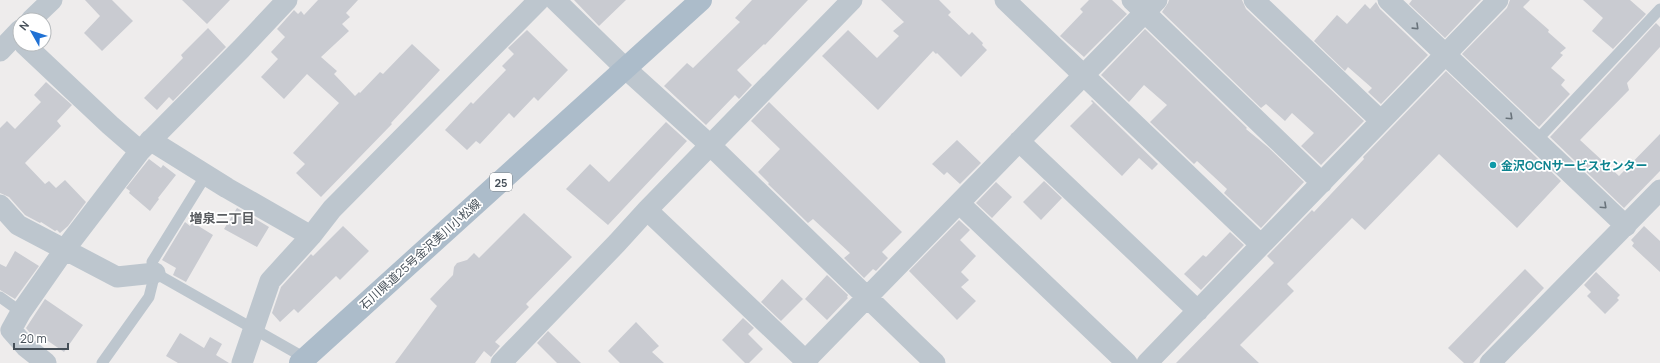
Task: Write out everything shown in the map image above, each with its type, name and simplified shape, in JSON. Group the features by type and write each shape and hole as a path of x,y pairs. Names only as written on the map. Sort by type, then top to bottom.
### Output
{"main road":[{"name":"石川県道25号金沢美川小松線","path":"306,361 701,0"}],"street":[{"path":"39,12 52,0"},
{"path":"40,361 12,330 21,312 65,249 145,145 241,49 287,0"},
{"path":"242,363 270,281 311,236 332,209 539,0"},
{"path":"554,0 710,146 935,363"},
{"path":"501,363 646,210 852,0"},
{"path":"1005,0 1261,245"},
{"path":"1254,0 1381,121"},
{"path":"1388,0 1626,226"},
{"path":"1147,363 1498,0"},
{"path":"646,210 806,362 867,297 1084,75 1145,4 1322,183"},
{"path":"0,51 12,43"},
{"path":"35,52 110,125 145,145 206,175 311,236"},
{"path":"1019,141 1198,310"},
{"path":"1490,363 1660,190"},
{"path":"959,204 1127,363"},
{"path":"0,205 18,225 117,277 155,273"}],"lane":[{"path":"1536,141 1660,9"},
{"path":"102,363 149,297 155,273 152,262 206,175"},
{"path":"155,273 306,361"},
{"path":"0,297 21,312"}],"building":[{"path":"85,0 112,0 133,21 102,51 84,33 100,16"},
{"path":"182,0 230,0 207,24"},
{"path":"318,0 358,0 346,13 350,17 342,24 349,31 321,57 337,71 334,74 355,96 359,92 360,93 380,72 383,74 412,44 440,70 391,123 392,124 321,197 296,173 305,164 293,153 339,103 307,74 284,99 261,77 278,59 271,52 285,37 277,29 294,10 298,14 301,11 304,15"},
{"path":"574,0 626,0 599,26"},
{"path":"752,0 808,0 765,45 764,44 737,70 752,85 739,99 735,95 706,125 664,86 687,63 693,68 740,22 735,18"},
{"path":"881,0 939,0 951,12 948,15 969,35 972,32 983,43 982,45 987,50 961,77 937,53 936,54 933,51 878,110 822,56 848,30 877,58 899,36 893,31 904,22"},
{"path":"1089,0 1112,0 1127,14 1084,57 1060,36 1083,12 1080,9"},
{"path":"1169,0 1242,0 1246,9 1364,121 1321,165 1301,146 1314,133 1292,113 1285,121 1266,104 1261,108 1162,12"},
{"path":"1412,0 1481,0 1445,38 1409,4"},
{"path":"1510,0 1530,0 1523,7 1549,30 1548,32 1566,48 1560,53 1563,55 1551,68 1565,80 1561,85 1570,94 1539,127 1462,54 1507,8"},
{"path":"1583,0 1630,0 1646,14 1613,49 1592,31 1603,18"},
{"path":"1376,2 1380,9 1428,55 1381,104 1368,92 1372,88 1348,67 1345,71 1314,41 1337,15 1347,24 1365,4 1370,9"},
{"path":"1656,23 1660,27 1660,47 1627,83 1629,90 1580,140 1619,176 1660,134 1660,171 1624,208 1550,137"},
{"path":"208,28 226,47 173,101 169,97 157,110 144,98 183,58 181,55"},
{"path":"1145,29 1247,128 1246,129 1269,148 1304,182 1261,228 1224,193 1227,189 1197,161 1194,164 1150,122 1167,105 1144,85 1129,102 1101,75"},
{"path":"527,30 568,70 538,101 534,97 514,118 509,113 480,144 476,141 467,150 445,130 471,102 473,104 506,70 502,66 514,54 508,48"},
{"path":"1446,71 1561,181 1517,228 1439,154 1365,230 1352,218 1287,284 1294,291 1240,345 1259,363 1176,363 1274,263 1267,256 1312,210 1314,212 1364,159 1363,157"},
{"path":"46,82 72,105 57,121 61,126 25,163 45,184 49,181 56,188 65,180 86,202 68,226 60,233 57,230 55,231 41,222 40,223 25,215 9,197 0,193 0,128 7,121 15,129 41,102 34,95"},
{"path":"1092,100 1158,164 1152,170 1139,158 1122,176 1070,126 1093,103 1091,101"},
{"path":"769,102 902,232 882,252 888,258 876,271 873,269 864,278 844,258 850,253 813,219 808,223 768,184 769,183 758,172 780,149 751,121"},
{"path":"666,122 687,141 608,225 566,189 590,164 609,182"},
{"path":"957,140 981,163 960,184 947,172 944,175 932,164"},
{"path":"149,159 161,168 163,165 176,175 150,211 129,193 130,191 126,188"},
{"path":"1044,181 1062,198 1041,220 1023,202"},
{"path":"996,182 1012,197 992,218 976,203"},
{"path":"237,208 269,227 257,247 224,229"},
{"path":"524,213 572,257 526,304 529,307 495,342 500,346 491,357 484,351 475,363 395,363 437,306 430,299 453,275 454,267 457,263 467,260 474,253 479,258"},
{"path":"959,220 970,230 960,240 976,256 961,272 969,280 961,287 976,301 957,320 909,271"},
{"path":"185,222 190,226 192,222 213,235 186,282 173,275 176,268 162,260"},
{"path":"343,226 369,251 340,280 336,276 298,313 294,309 280,322 272,313 281,287 311,254 313,256"},
{"path":"1644,226 1660,241 1660,272 1632,246 1634,243 1631,240"},
{"path":"1230,232 1244,245 1201,290 1184,274 1203,255 1206,257"},
{"path":"15,251 39,266 15,299 0,290 0,264 6,267"},
{"path":"1525,269 1544,288 1473,363 1464,363 1448,348"},
{"path":"1596,272 1620,295 1617,298 1619,300 1605,314 1587,296 1591,292 1584,285"},
{"path":"827,275 848,295 848,298 827,320 805,299"},
{"path":"782,279 803,299 781,321 761,302"},
{"path":"45,299 83,325 64,352 38,334 34,338 26,328"},
{"path":"743,318 754,328 748,334 763,349 749,363 745,363 722,340"},
{"path":"636,322 659,346 652,352 664,363 620,363 608,351"},
{"path":"548,331 581,363 557,363 537,343"},
{"path":"180,333 204,348 210,337 222,344 216,355 229,363 178,363 166,356"}],"place":[{"name":"金沢OCNサービスセンター","path":"1493,165"}],"district":[{"name":"増泉二丁目","path":"222,218"}]}
